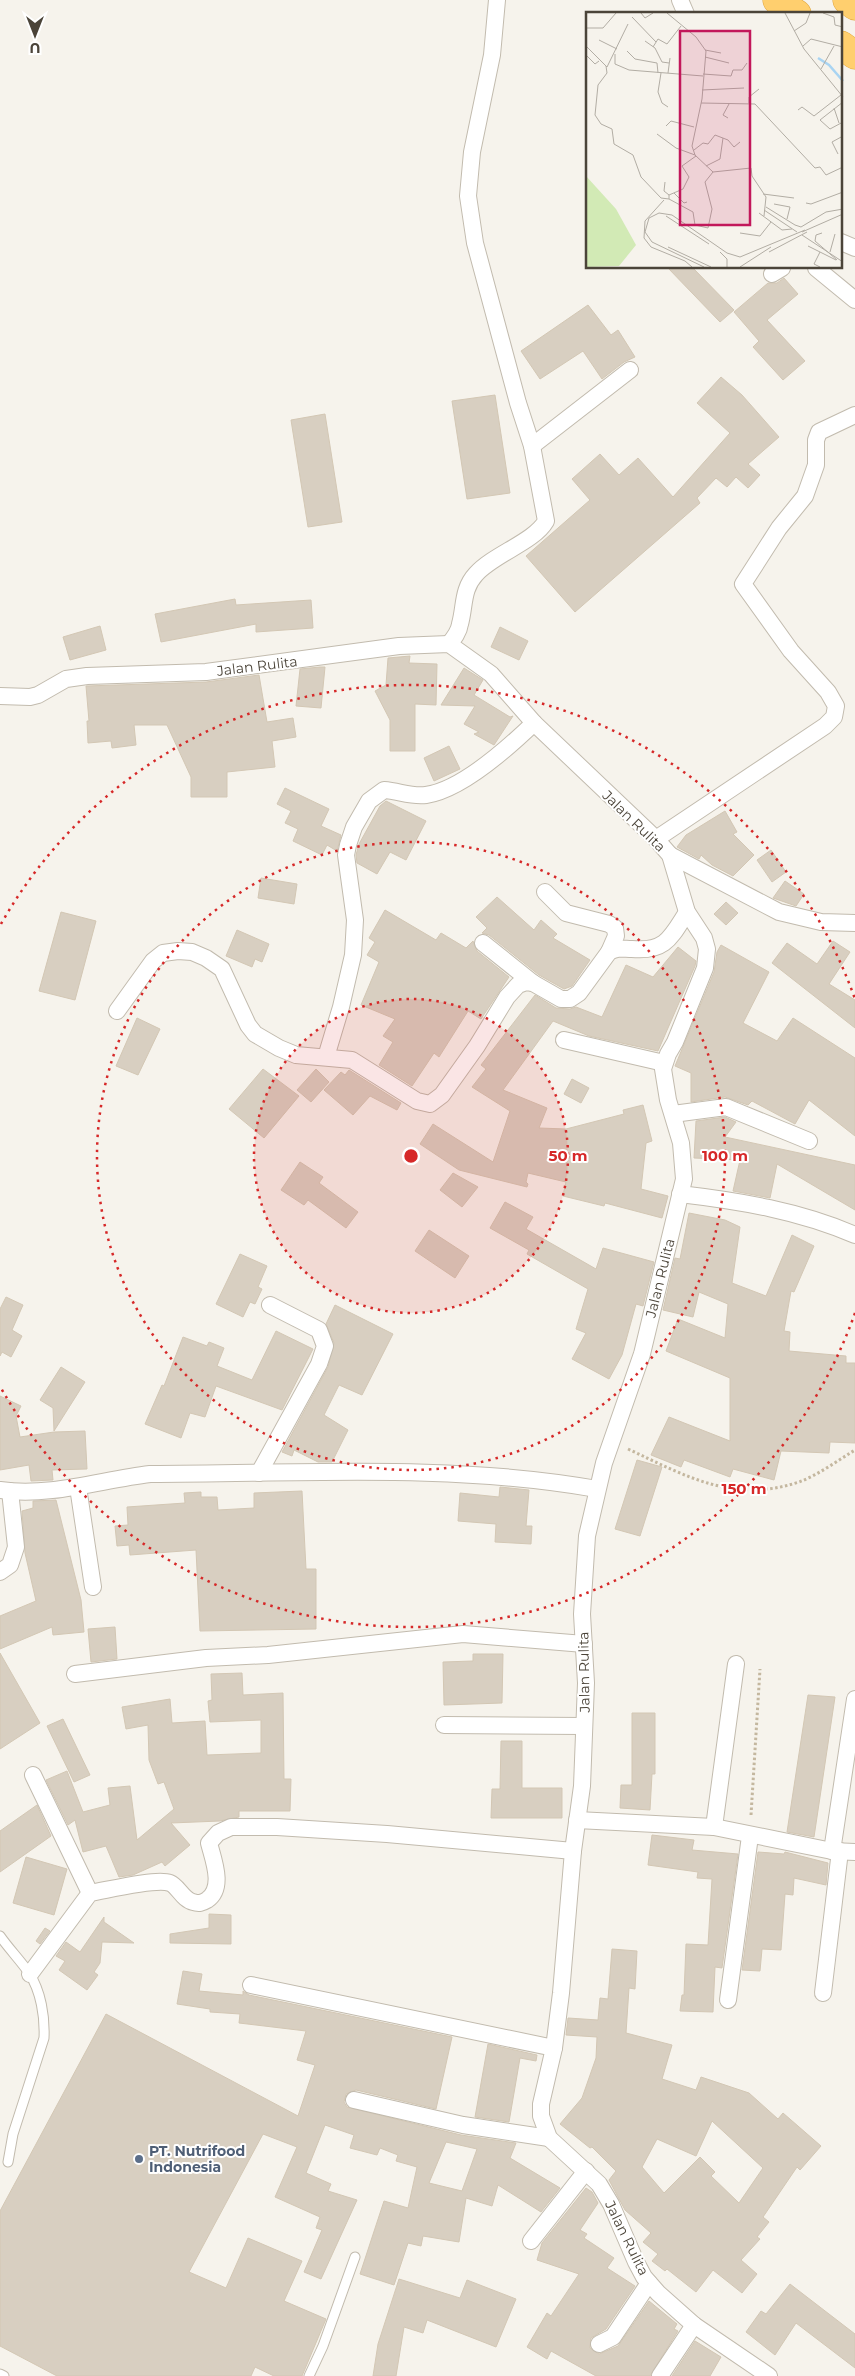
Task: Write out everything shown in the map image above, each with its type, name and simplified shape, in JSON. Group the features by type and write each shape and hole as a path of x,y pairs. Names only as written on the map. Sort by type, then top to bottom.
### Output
{"highway":[{"path":"777,0 794,12"},
{"path":"847,0 855,6"},
{"path":"842,46 855,55"}],"street":[{"path":"449,644 460,625 464,595 476,573 505,551 541,530 546,522 532,446 479,259 468,196 473,145 492,55 497,0"},
{"path":"680,0 685,12"},
{"path":"842,242 855,248"},
{"path":"817,269 855,300"},
{"path":"532,446 630,370"},
{"path":"656,838 825,726 834,717 836,706 828,692 791,651 743,584 779,528 805,496 816,465 816,440 819,432 855,415"},
{"name":"Jalan Rulita","path":"0,696 30,697 38,695 66,679 87,676 206,672 399,646 449,644 490,674 534,723 656,838 670,855 687,912 706,943 706,962 664,1063 666,1088 683,1154 684,1179 642,1354 611,1442 597,1489 587,1536 584,1569 586,1683 583,1778 573,1851 566,1956 554,2048 541,2104 543,2125 549,2138 599,2184 611,2204 636,2262 649,2282 694,2325 769,2376"},
{"path":"326,1057 341,1007 353,954 355,920 346,855 354,827 369,801 384,790 416,796 439,792 457,783 506,751 534,723"},
{"path":"670,855 779,912 821,922 855,923"},
{"path":"483,943 532,983 561,999 570,999 579,993 609,952 616,936 615,928 609,924 566,913 545,892"},
{"path":"609,952 616,948 637,950 660,947 667,942 687,912"},
{"path":"117,1012 153,962 163,954 178,951 192,952 206,958 222,969 248,1025 255,1034 279,1048 296,1055 352,1060 417,1101 430,1104 442,1095 514,988 522,983 532,983"},
{"path":"564,1040 664,1063"},
{"path":"673,1114 726,1107 809,1141"},
{"path":"680,1194 764,1207 828,1224 855,1236"},
{"path":"258,1473 319,1364 324,1346 319,1330 270,1305"},
{"path":"0,1572 10,1565 16,1547 5,1490 28,1493 78,1487 116,1478 150,1474 435,1472 544,1480 597,1489"},
{"path":"78,1487 93,1587"},
{"path":"74,1674 198,1659 268,1655 463,1634 584,1644"},
{"path":"714,1827 736,1664"},
{"path":"823,1992 842,1851 855,1699"},
{"path":"444,1725 584,1726"},
{"path":"32,1775 90,1892"},
{"path":"577,1820 714,1827 750,1836 842,1851"},
{"path":"30,1974 90,1892 157,1882 171,1883 191,1902 201,1903 210,1897 216,1889 216,1877 209,1842 218,1833 232,1826 307,1828 573,1851"},
{"path":"728,2000 750,1836"},
{"path":"251,1985 554,2048"},
{"path":"354,2100 463,2124 549,2138"},
{"path":"532,2241 586,2171"},
{"path":"598,2344 613,2337 649,2282"},
{"path":"660,2376 694,2325"}],"lane":[{"path":"0,1936 30,1974 44,2015 44,2038 13,2134 8,2162"},
{"path":"308,2376 323,2346 356,2257"},
{"path":"0,2374 4,2376"}],"path":[{"path":"611,1442 696,1481 736,1490 755,1490 800,1482 855,1450"},
{"path":"750,1836 760,1669"}],"building":[{"path":"669,269 694,269 734,310 720,322"},
{"path":"784,278 798,294 767,320 805,361 783,380 753,347 759,341 734,312 768,283 777,283"},
{"path":"588,305 611,335 618,330 635,357 624,362 602,379 583,351 540,379 521,351"},
{"path":"721,377 742,395 779,437 748,464 760,475 748,488 736,477 727,487 716,478 697,498 700,503 575,612 526,556 590,500 572,479 600,454 619,475 638,458 673,497 730,433 697,403"},
{"path":"495,395 510,493 467,499 452,401"},
{"path":"325,414 342,522 308,527 291,420"},
{"path":"235,599 236,605 311,600 313,628 256,632 256,624 161,642 155,614"},
{"path":"100,626 106,650 70,660 63,637"},
{"path":"500,627 528,641 519,660 491,647"},
{"path":"410,656 409,663 437,664 436,705 415,704 415,751 390,751 390,720 375,691 386,685 388,658"},
{"path":"325,667 321,708 296,706 300,669"},
{"path":"464,668 483,680 474,695 510,717 513,716 494,745 474,734 479,732 464,724 475,706 441,705"},
{"path":"259,675 267,722 293,718 296,737 272,741 275,767 227,772 227,797 191,797 191,777 167,725 134,725 136,745 112,748 111,741 88,743 87,721 89,721 86,686 206,682"},
{"path":"449,746 460,769 434,781 424,758"},
{"path":"285,788 329,809 321,826 341,835 337,851 327,845 322,855 293,841 298,829 285,823 291,811 277,804"},
{"path":"386,801 426,821 406,860 390,852 377,874 357,863 356,855 359,844 380,806"},
{"path":"725,811 737,832 733,834 754,855 733,876 712,865 701,855 699,859 677,847 686,835"},
{"path":"771,850 786,872 772,882 757,860"},
{"path":"261,878 297,884 294,904 258,898"},
{"path":"785,881 804,894 796,906 773,898"},
{"path":"497,897 534,930 541,920 557,934 553,938 590,960 572,986 564,989 539,975 489,935 482,933 487,928 476,917"},
{"path":"726,902 738,913 726,925 714,914"},
{"path":"385,910 436,940 441,933 466,948 473,941 477,951 509,977 481,1019 468,1011 439,1057 434,1053 412,1086 379,1065 393,1042 383,1036 395,1019 361,1005 379,962 367,955 375,942 369,938"},
{"path":"61,912 96,921 75,1000 39,991"},
{"path":"237,930 269,944 262,962 255,959 252,967 226,956"},
{"path":"833,941 850,952 829,984 855,1000 855,1028 772,963 787,943 817,964"},
{"path":"721,945 769,972 743,1023 777,1041 793,1018 855,1058 855,1136 809,1100 795,1124 752,1101 748,1105 725,1097 691,1102 691,1073 675,1066 714,972 717,952"},
{"path":"678,947 696,961 658,1051 589,1036 553,1021 503,1090 547,1108 539,1128 566,1129 624,1114 623,1110 643,1105 652,1141 646,1143 641,1189 668,1196 662,1218 605,1203 604,1206 563,1196 566,1182 528,1173 527,1187 459,1170 420,1144 433,1124 493,1162 510,1111 472,1087 486,1069 481,1065 535,995 556,1008 570,1009 576,1007 602,1017 626,965 653,977"},
{"path":"137,1018 160,1029 138,1075 116,1066"},
{"path":"263,1069 299,1096 264,1138 229,1109"},
{"path":"316,1069 329,1082 311,1102 297,1090"},
{"path":"349,1070 401,1103 397,1110 370,1096 353,1115 324,1090 341,1072 345,1075"},
{"path":"572,1079 589,1088 581,1103 564,1094"},
{"path":"725,1117 736,1122 725,1137 855,1165 855,1210 777,1164 770,1198 733,1191 740,1160 694,1158 696,1121"},
{"path":"300,1162 323,1177 319,1183 358,1212 346,1228 308,1200 304,1205 281,1190"},
{"path":"453,1173 478,1187 462,1207 440,1190"},
{"path":"505,1202 533,1217 526,1229 596,1269 603,1248 654,1262 643,1306 636,1304 622,1355 609,1379 572,1359 586,1333 576,1329 588,1289 527,1254 529,1250 490,1228"},
{"path":"689,1213 725,1220 740,1227 732,1283 766,1296 792,1235 814,1246 794,1292 791,1291 784,1331 790,1332 789,1351 846,1356 846,1363 855,1363 855,1443 830,1442 829,1453 781,1451 774,1480 733,1469 730,1477 684,1460 681,1467 651,1455 669,1417 730,1441 730,1378 666,1351 678,1319 725,1338 728,1304 699,1292 693,1317 663,1310 675,1258 680,1259"},
{"path":"429,1230 469,1256 455,1278 415,1251"},
{"path":"240,1254 267,1266 258,1287 262,1289 255,1304 250,1302 243,1317 216,1304"},
{"path":"6,1297 23,1305 12,1330 22,1336 11,1357 2,1352 0,1356 0,1309"},
{"path":"335,1305 393,1334 362,1395 339,1385 324,1415 348,1430 332,1462 318,1462 294,1450 292,1456 282,1452 328,1367 334,1343 326,1324"},
{"path":"276,1331 313,1349 282,1410 216,1386 205,1417 190,1413 181,1438 145,1424 162,1385 164,1386 183,1337 207,1346 209,1342 224,1348 217,1366 252,1380"},
{"path":"61,1367 85,1382 54,1431 53,1408 40,1400"},
{"path":"0,1396 21,1406 16,1416 20,1437 54,1432 85,1431 87,1469 52,1470 53,1480 31,1481 29,1465 0,1470"},
{"path":"637,1460 662,1467 640,1536 615,1529"},
{"path":"500,1487 529,1490 526,1526 532,1526 531,1544 495,1542 496,1524 458,1521 460,1493 499,1497"},
{"path":"302,1491 306,1569 316,1569 316,1629 200,1631 196,1550 130,1555 129,1545 117,1546 115,1526 128,1525 127,1507 185,1503 184,1493 201,1492 201,1497 217,1497 218,1510 254,1508 254,1493"},
{"path":"56,1500 81,1600 84,1632 53,1635 52,1627 0,1649 0,1616 36,1601 25,1553 22,1511 33,1508 33,1501"},
{"path":"115,1627 117,1659 91,1662 88,1629"},
{"path":"0,1653 40,1723 0,1749"},
{"path":"473,1654 503,1654 502,1703 444,1705 443,1662 473,1661"},
{"path":"242,1673 243,1695 283,1693 284,1779 291,1779 290,1811 239,1811 239,1817 220,1821 171,1823 190,1845 165,1866 162,1862 133,1875 119,1877 106,1846 83,1852 75,1820 68,1825 46,1780 67,1771 83,1812 110,1805 108,1788 130,1786 137,1840 174,1809 164,1782 158,1784 149,1760 148,1725 126,1729 122,1707 170,1699 172,1723 205,1721 207,1755 261,1753 261,1720 210,1722 208,1701 212,1700 211,1674"},
{"path":"808,1695 835,1697 814,1837 787,1832"},
{"path":"632,1713 655,1713 655,1774 652,1774 650,1810 620,1808 621,1785 632,1785"},
{"path":"63,1719 90,1775 74,1782 47,1726"},
{"path":"501,1741 522,1741 522,1788 562,1788 562,1818 491,1818 492,1789 500,1789"},
{"path":"37,1805 51,1836 0,1872 0,1831"},
{"path":"652,1835 694,1840 692,1850 738,1854 722,1968 715,1967 713,2012 680,2011 682,1995 684,1995 686,1944 708,1945 712,1879 697,1878 698,1872 648,1865"},
{"path":"758,1852 784,1854 785,1852 828,1863 826,1885 794,1878 793,1895 785,1894 781,1950 762,1949 760,1971 742,1970"},
{"path":"26,1857 67,1869 54,1915 13,1903"},
{"path":"209,1914 231,1915 231,1944 170,1943 170,1934 209,1928"},
{"path":"104,1917 104,1922 134,1943 102,1942 100,1963 94,1972 98,1975 87,1990 59,1970 65,1961 56,1956 66,1942 80,1952"},
{"path":"45,1928 50,1931 40,1944 36,1941"},
{"path":"612,1949 637,1951 635,1989 629,1988 626,2033 672,2045 662,2079 696,2090 701,2077 749,2093 778,2119 783,2113 821,2146 800,2170 797,2167 763,2217 769,2222 757,2237 760,2239 741,2260 757,2274 742,2293 713,2270 696,2292 667,2269 665,2271 652,2261 658,2254 643,2242 651,2233 625,2210 609,2180 616,2171 592,2147 590,2148 560,2124 582,2098 596,2058 597,2037 566,2035 568,2018 598,2020 600,1998 608,1999","holes":["712,2121 763,2168 739,2203 711,2176 715,2172 700,2157 664,2193 642,2167 657,2139 696,2156"]},
{"path":"183,1971 202,1974 199,1991 243,1995 243,1991 249,1995 452,2037 436,2109 356,2090 346,2094 344,2102 347,2107 461,2135 516,2143 510,2158 560,2188 541,2212 498,2185 492,2206 466,2198 459,2242 423,2236 421,2246 408,2243 394,2285 360,2274 384,2201 408,2208 417,2167 396,2161 398,2155 380,2148 377,2155 350,2148 354,2135 325,2125 306,2173 331,2184 328,2191 357,2200 321,2279 304,2272 322,2230 316,2228 320,2217 275,2197 297,2147 263,2134 189,2272 226,2288 248,2238 302,2261 284,2301 326,2319 302,2376 274,2376 255,2367 251,2376 57,2376 0,2346 0,2211 106,2014 298,2116 315,2065 297,2060 306,2031 239,2023 240,2014 210,2012 210,2009 177,2004","holes":["446,2142 477,2149 462,2191 429,2183"]},
{"path":"488,2044 537,2055 536,2061 520,2058 509,2122 475,2117"},
{"path":"586,2188 592,2192 598,2203 580,2230 587,2234 584,2238 614,2258 607,2268 635,2286 606,2329 591,2338 590,2348 599,2354 618,2346 649,2301 677,2324 674,2329 678,2331 650,2376 596,2376 551,2351 547,2359 527,2347 547,2313 551,2316 579,2274 537,2260 542,2243"},
{"path":"399,2279 460,2298 467,2280 516,2299 496,2347 427,2320 423,2333 404,2327 396,2376 373,2376 378,2344"},
{"path":"790,2284 855,2334 855,2368 796,2323 775,2355 746,2332 761,2311 766,2314"},
{"path":"695,2341 721,2357 710,2376 672,2376"}],"place":[{"name":"PT. Nutrifood Indonesia","path":"139,2159"}]}
